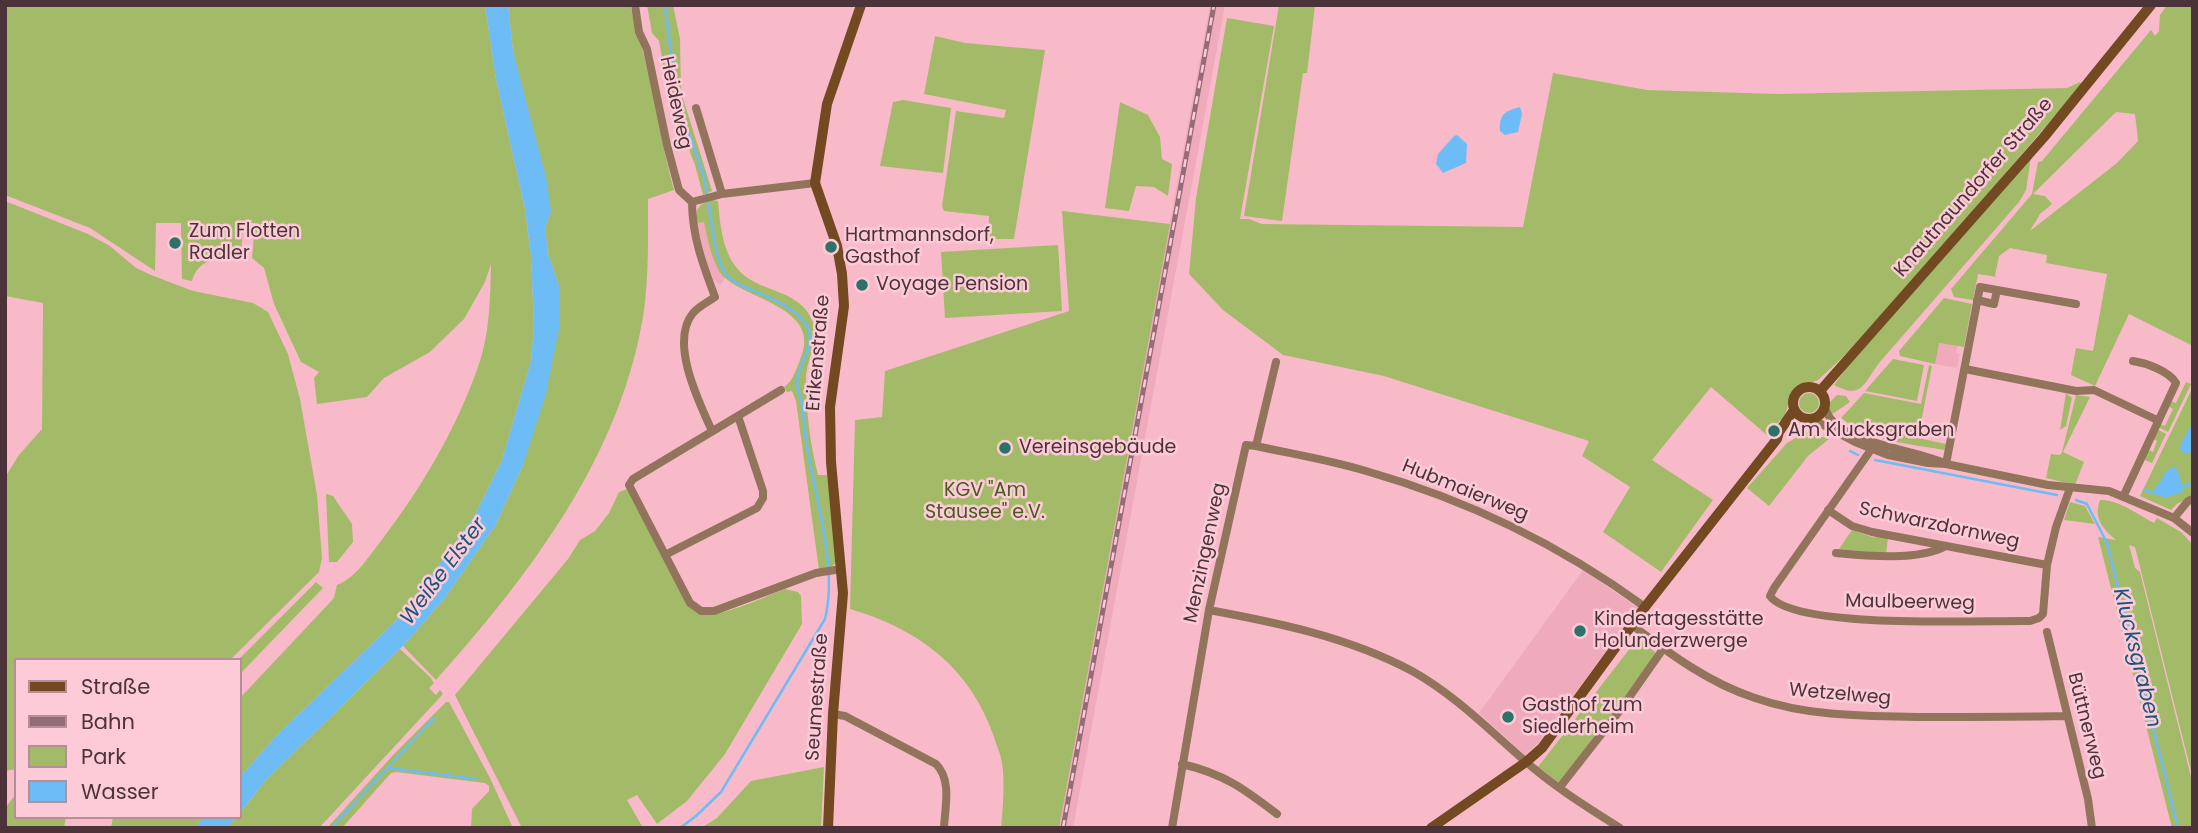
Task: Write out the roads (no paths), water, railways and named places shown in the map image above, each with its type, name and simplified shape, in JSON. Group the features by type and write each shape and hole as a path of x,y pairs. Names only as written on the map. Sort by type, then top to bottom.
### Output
{"main road":[{"name":"Erikenstraße","path":"831,462 831,395 844,306 837,246 815,183 827,104 861,5"},
{"name":"Knautnaundorfer Straße","path":"1820,391 2044,137 2151,5"},
{"path":"1431,828 1542,748 1645,607 1779,437 1821,414 1825,406 1820,391 1813,387 1800,389 1793,399 1794,410 1779,432 1779,437"},
{"path":"1794,410 1809,419"},
{"name":"Seumestraße","path":"828,828 833,714 842,620 836,569 831,462"}],"street":[{"name":"Heideweg","path":"635,5 639,32 648,49 679,190 692,202 692,225 698,252 715,297 694,312 684,338 684,349 696,397 712,431"},
{"name":"Heideweg","path":"696,108 722,194"},
{"path":"692,202 722,194 815,183"},
{"path":"1946,464 1980,287 2076,304"},
{"path":"1977,300 1994,304 1997,290"},
{"path":"2124,495 2176,383 2173,377 2143,362 2133,361"},
{"name":"Menzingenweg","path":"1172,828 1209,610 1246,445 1256,446 1276,362"},
{"path":"1965,369 2076,391 2094,390 2157,420"},
{"path":"781,390 633,479 629,485 690,603 701,611 714,611 836,569"},
{"path":"1825,406 1827,415 1840,427 1873,447"},
{"path":"665,555 757,508 763,498 738,416"},
{"path":"1809,419 1873,447 1929,456 1946,464 2070,488 2124,495 2174,518 2193,533"},
{"name":"Hubmaierweg","path":"1256,446 1363,470 1457,501 1518,527 1576,561 1645,607"},
{"name":"Maulbeerweg","path":"1873,447 1774,588 1770,596 1781,606 1818,614 1877,621 2030,621 2043,614 2048,565"},
{"path":"2048,565 2056,527 2070,488"},
{"path":"2174,518 2188,501 2193,499"},
{"name":"Schwarzdornweg","path":"1828,510 1852,526 1872,532 2048,565"},
{"path":"1836,554 1892,555 1939,550 1946,546"},
{"path":"1209,610 1319,633 1412,672 1476,715 1526,762 1620,828"},
{"name":"Wetzelweg","path":"1632,625 1663,649 1717,682 1753,698 1783,707 1829,714 1875,716 2067,716"},
{"name":"Büttnerweg","path":"2046,632 2088,799 2092,828"},
{"path":"1560,787 1621,709 1663,649"},
{"path":"833,714 845,716 936,764 943,771 946,789 944,828"},
{"path":"1182,764 1211,771 1234,782 1277,814"}],"water":[{"name":"Weiße Elster","path":"485,5 508,5 513,51 547,181 551,212 545,228 548,254 559,286 559,329 546,394 523,465 495,526 444,599 403,646 265,781 242,810 242,775 277,735 403,614 475,515 502,460 531,361 534,327 531,256 525,209 496,79"},
{"path":"1520,107 1522,114 1518,132 1505,135 1500,131 1502,117"},
{"path":"1457,135 1467,144 1466,163 1443,173 1436,164 1438,154"},
{"path":"2193,422 2193,449 2189,453 2183,453 2180,449 2181,443"},
{"path":"2172,467 2177,469 2184,491 2165,498 2160,495 2157,497 2154,489 2164,473"},
{"path":"202,819 234,819 227,828 195,828"}],"waterway":[{"path":"665,5 676,95 704,177 707,196"},
{"path":"680,828 721,792 825,619 829,577 824,532 797,384 809,347 809,331 805,323 786,306 740,285 725,273 716,248 708,201"},
{"name":"Klucksgraben","path":"1850,451 1858,455"},
{"name":"Klucksgraben","path":"1875,460 2057,495"},
{"path":"2183,487 2193,483"},
{"path":"2144,490 2157,494"},
{"name":"Klucksgraben","path":"2076,500 2087,504 2107,543 2178,828"},
{"path":"331,828 434,718"},
{"path":"389,768 476,779"}],"railway":[{"path":"1063,828 1214,5"}],"place":[{"name":"Zum Flotten Radler","path":"175,243"},
{"name":"Hartmannsdorf, Gasthof","path":"831,247"},
{"name":"Voyage Pension","path":"862,285"},
{"name":"Am Klucksgraben","path":"1774,431"},
{"name":"Vereinsgebäude","path":"1005,448"},
{"name":"Kindertagesstätte Holunderzwerge","path":"1580,631"},
{"name":"Gasthof zum Siedlerheim","path":"1508,717"}],"park label":[{"name":"KGV \"Am Stausee\" e.V.","path":"985,502"}]}
